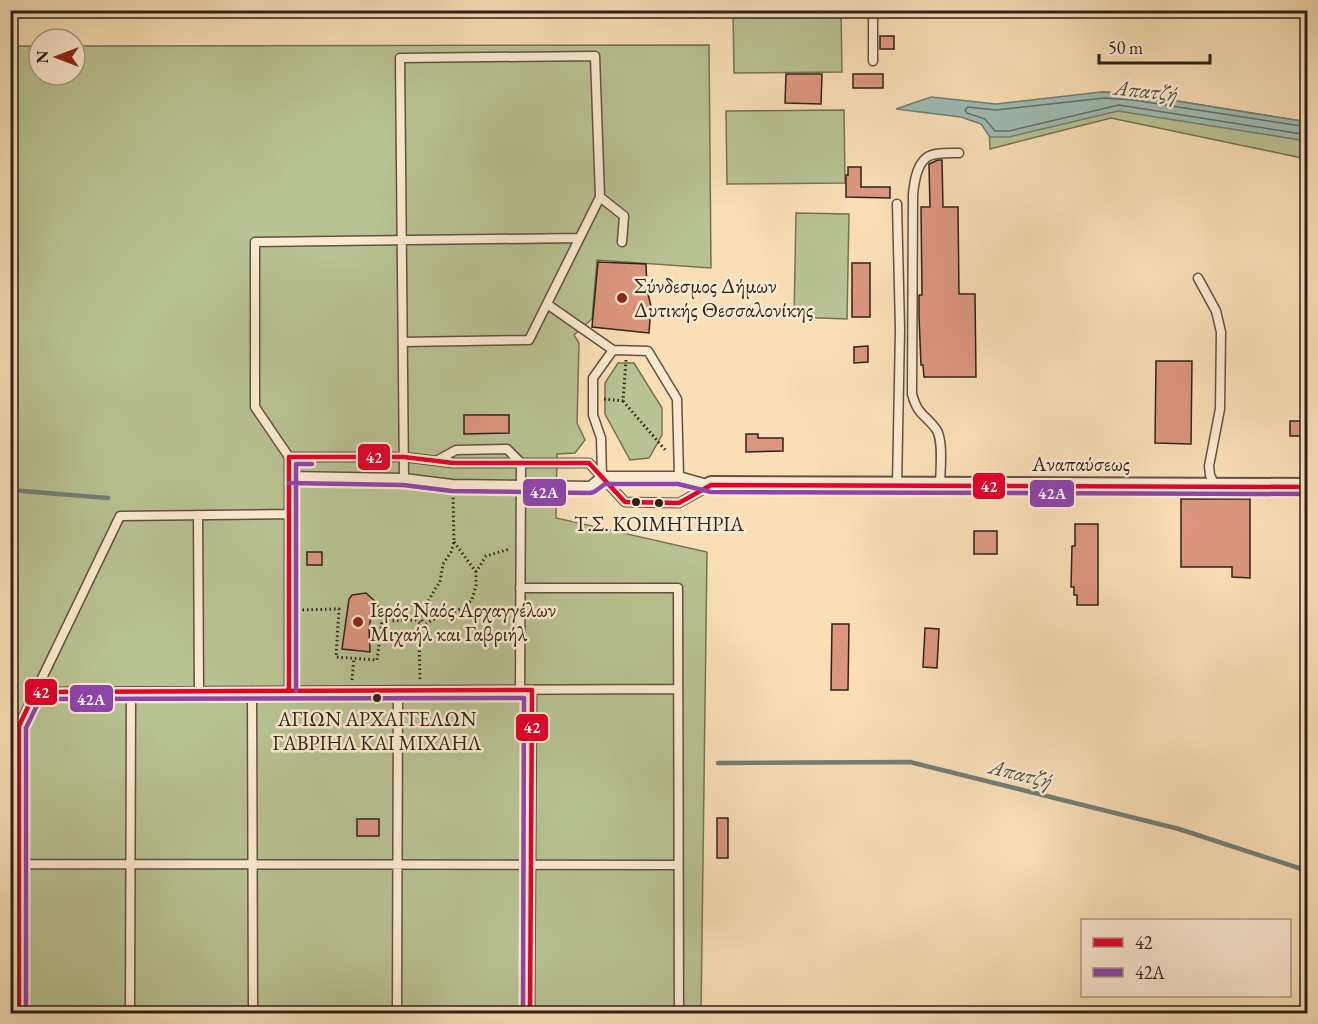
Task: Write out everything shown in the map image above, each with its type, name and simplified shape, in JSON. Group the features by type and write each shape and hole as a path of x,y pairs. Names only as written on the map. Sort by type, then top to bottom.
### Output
{"street":[{"name":"Αναπαύσεως","path":"711,485 1308,487"}],"lane":[{"path":"873,10 873,61"},
{"path":"403,342 529,340 600,197 595,56 400,58 404,478"},
{"path":"940,486 940,441 937,431 915,406 912,394 913,195 919,168 926,158 936,154 959,153"},
{"path":"600,197 624,216 622,242"},
{"path":"897,204 900,329 897,486"},
{"path":"289,691 290,457 255,407 255,242 579,238"},
{"path":"1198,278 1216,311 1221,332 1220,409 1209,466 1215,486"},
{"path":"547,304 613,350 648,351 677,399 679,476"},
{"path":"602,476 601,438 593,415 593,378 613,350"},
{"path":"436,461 456,450 507,449 520,463 520,690"},
{"path":"290,457 404,457 453,463 589,463 625,502 679,503 711,485"},
{"path":"290,476 404,478 452,484 590,486 602,476 679,476 711,485"},
{"path":"19,1014 19,726 120,516 290,514"},
{"path":"198,515 199,692"},
{"path":"520,588 678,588 679,1014"},
{"path":"35,693 678,689"},
{"path":"530,1014 532,690"},
{"path":"252,691 253,1014"},
{"path":"398,691 398,1014"},
{"path":"130,1014 131,692"},
{"path":"19,864 678,865"}],"path":[{"path":"622,401 626,350"},
{"path":"593,398 622,401 679,465"},
{"path":"423,626 421,614 440,582 443,564 452,552 454,542 452,484"},
{"path":"454,542 476,572"},
{"path":"423,691 420,679 418,637 423,626 463,608 472,600 476,585 476,572 486,556 520,547"},
{"path":"289,610 339,609 336,657 377,660 382,621 416,620 423,626"},
{"path":"352,691 354,658"}],"green space":[{"path":"733,11 841,11 842,72 734,73"},
{"path":"709,45 711,268 597,260 592,319 574,335 579,343 577,423 585,440 575,453 557,454 556,518 707,552 701,1013 11,1013 10,46 27,46 27,87 87,87 87,46"},
{"path":"1104,92 1127,93 1307,122 1307,159 1111,118 990,149 989,123"},
{"path":"844,110 845,183 727,184 726,111"},
{"path":"796,213 849,214 847,319 794,317"},
{"path":"618,363 634,363 662,408 662,435 649,458 630,460 605,414 605,383"}],"water":[{"path":"1101,92 1133,94 1307,122 1307,141 1118,111 1009,137 990,137 981,124 961,117 896,109 931,97 996,104"}],"building":[{"path":"880,36 894,36 894,49 880,49"},
{"path":"786,74 822,74 821,104 785,103"},
{"path":"853,74 883,74 883,88 853,88"},
{"path":"942,160 943,207 958,207 959,294 975,294 976,377 924,377 923,365 921,365 919,295 922,295 921,207 930,207 929,164"},
{"path":"848,167 861,167 861,187 890,187 890,198 846,197"},
{"name":"Σύνδεσμος Δήμων Δυτικής Θεσσαλονίκης","path":"598,262 646,264 647,290 651,306 649,333 592,327"},
{"path":"852,263 870,263 870,317 852,317"},
{"path":"868,346 868,362 854,363 854,347"},
{"path":"1156,361 1192,361 1191,444 1155,443"},
{"path":"464,415 509,415 509,433 464,434"},
{"path":"1290,421 1308,421 1308,436 1290,436"},
{"path":"746,434 758,434 758,438 783,438 783,451 746,452"},
{"path":"1181,499 1250,499 1250,578 1232,577 1232,567 1181,567"},
{"path":"1075,524 1098,524 1098,605 1077,605 1077,595 1074,595 1074,587 1071,587"},
{"path":"974,531 997,531 997,554 974,554"},
{"path":"307,552 322,552 322,565 307,565"},
{"name":"Ιερός Ναός Αρχαγγέλων Μιχαήλ και Γαβριήλ","path":"366,593 378,604 378,616 371,617 369,627 370,652 342,649 349,599 352,595"},
{"path":"832,624 849,624 848,690 831,690"},
{"path":"925,628 939,629 937,668 923,667"},
{"path":"717,818 728,818 728,858 717,858"},
{"path":"357,819 379,819 379,836 357,836"}],"waterway":[{"name":"Απατζή","path":"10,490 108,498"},
{"name":"Απατζή","path":"718,763 910,762 1179,829 1308,871"}],"transit line":[{"name":"42","path":"289,691 289,457 404,457 453,463 589,463 625,502 679,503 711,485 1308,487"},
{"name":"42Α","path":"296,691 296,464 312,464"},
{"name":"42Α","path":"289,483 403,485 452,491 590,493 605,484 678,484 711,492 1308,494"},
{"name":"42","path":"19,1014 19,726 35,692 532,690 530,1014"},
{"name":"42Α","path":"26,1014 26,728 40,699 524,698 523,1014"}],"place":[{"name":"Σύνδεσμος Δήμων Δυτικής Θεσσαλονίκης","path":"622,298"},
{"name":"Τ.Σ. ΚΟΙΜΗΤΗΡΙΑ","path":"659,503"},
{"name":"Ιερός Ναός Αρχαγγέλων Μιχαήλ και Γαβριήλ","path":"358,622"},
{"name":"ΑΓΙΩΝ ΑΡΧΑΓΓΕΛΩΝ ΓΑΒΡΙΗΛ ΚΑΙ ΜΙΧΑΗΛ","path":"377,698"}]}
